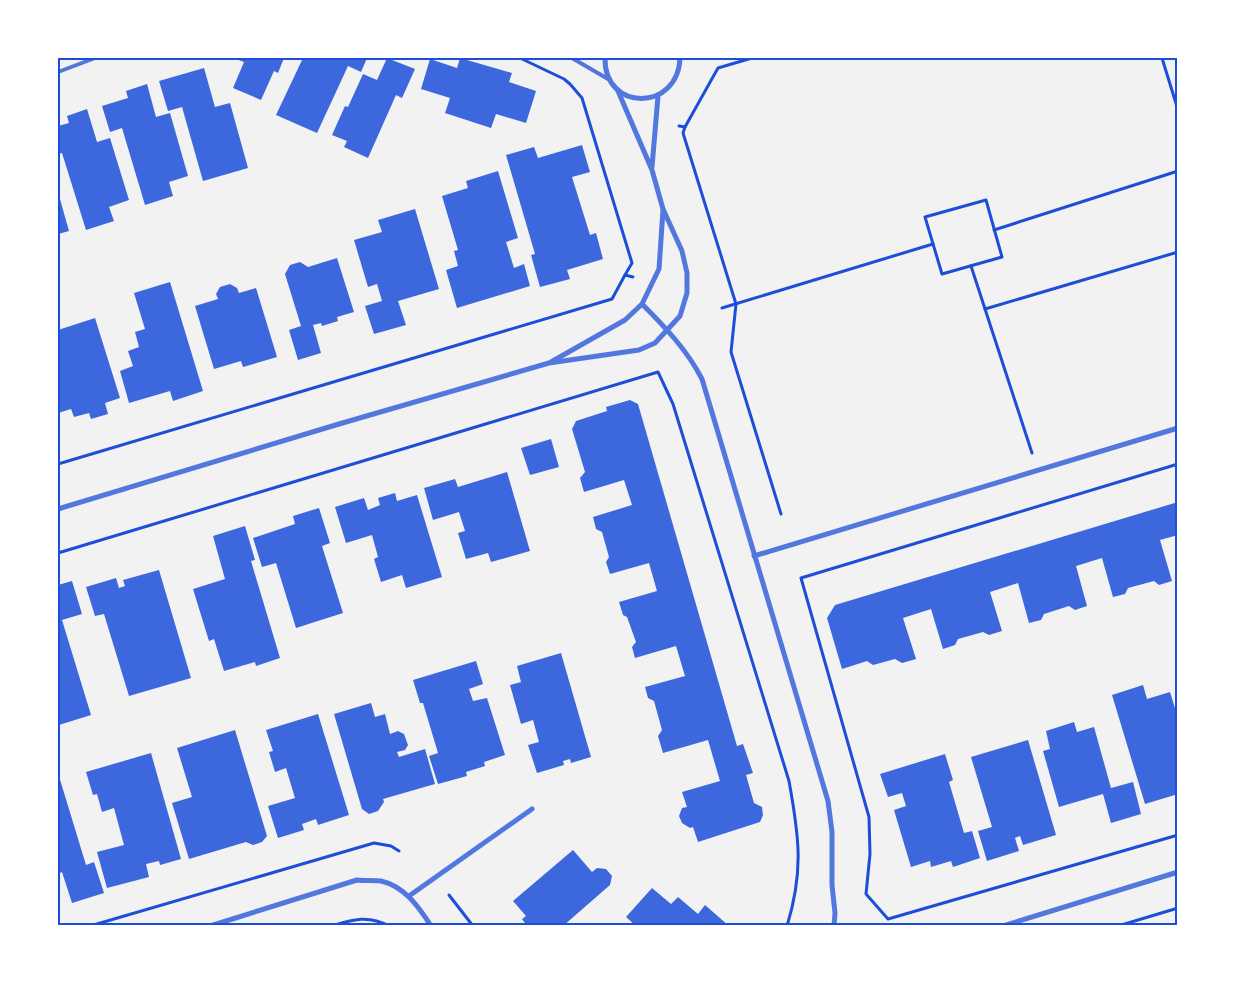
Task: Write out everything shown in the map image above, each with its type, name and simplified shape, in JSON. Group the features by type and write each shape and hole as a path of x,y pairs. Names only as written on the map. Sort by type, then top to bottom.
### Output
{"street":[{"path":"58,509 330,427 549,364 640,350 655,343 680,316 687,292 687,273 682,251 663,209 652,170 618,91 608,79 604,67 604,58"},
{"path":"618,91 637,99 658,96 675,80 679,70 680,58"},
{"path":"652,170 658,96"},
{"path":"549,364 625,320 642,304 659,269 663,209"},
{"path":"642,304 693,360 702,379 828,800 832,832 834,926"},
{"path":"754,556 1178,428"},
{"path":"409,896 532,809"},
{"path":"1003,926 1178,872"},
{"path":"210,926 356,880 380,881 395,886 409,896 431,926"}],"lane":[{"path":"58,72 95,58"},
{"path":"572,58 608,79"}],"path":[{"path":"58,464 612,299 632,263 582,98 564,79 520,58"},
{"path":"752,58 718,68 683,133 736,304 730,352 781,514"},
{"path":"1162,58 1178,110"},
{"path":"679,126 685,127"},
{"path":"994,230 1178,171"},
{"path":"986,200 1002,257 942,274 933,244 925,217 986,200"},
{"path":"722,308 933,244"},
{"path":"985,309 1178,252"},
{"path":"971,266 1032,454"},
{"path":"625,275 638,279"},
{"path":"58,553 658,372 673,404 789,782 796,816 799,845 798,877 787,926"},
{"path":"1178,464 801,578 869,817 870,854 866,894 888,919 1178,835"},
{"path":"90,926 374,843 391,846 399,850"},
{"path":"449,895 473,926"},
{"path":"1118,926 1178,908"},
{"path":"332,926 361,918 378,921 389,926"}],"building":[{"path":"233,58 284,58 278,73 274,71 261,100 233,88 244,62"},
{"path":"303,58 314,60 316,58 367,58 361,72 348,66 317,133 276,115"},
{"path":"387,58 415,69 402,98 396,95 368,158 344,147 347,141 332,135 345,106 348,107 363,74 377,80"},
{"path":"460,58 512,73 509,82 536,91 526,123 496,114 491,128 445,113 450,98 421,89 430,59 457,68"},
{"path":"204,68 215,107 230,103 248,168 203,181 182,107 168,111 159,81"},
{"path":"147,84 156,117 170,113 188,176 169,182 173,196 145,205 122,128 110,132 102,106 128,98 126,91"},
{"path":"87,109 97,142 110,138 129,200 109,207 114,221 86,230 62,153 58,154 58,126 69,123 67,116"},
{"path":"582,145 590,172 572,177 590,235 596,233 603,259 567,270 570,279 540,287 531,255 535,254 506,155 534,147 538,158"},
{"path":"498,171 518,238 506,242 514,268 524,264 530,286 457,308 446,270 458,266 454,251 458,250 442,196 468,188 466,181"},
{"path":"58,192 69,231 58,234"},
{"path":"415,209 439,289 398,301 406,325 374,334 365,306 382,301 377,284 368,287 354,240 382,232 378,220"},
{"path":"337,258 354,312 337,317 338,321 322,326 321,323 313,325 321,353 298,360 289,330 301,326 285,274 290,265 300,262 308,267"},
{"path":"170,282 203,391 173,401 170,391 129,403 120,371 133,366 128,351 139,347 135,332 145,329 134,293"},
{"path":"230,284 237,288 239,293 256,288 277,357 243,367 241,361 214,369 195,306 218,299 216,294 220,287"},
{"path":"95,318 120,398 105,403 108,414 91,419 89,413 74,417 71,409 58,413 58,330"},
{"path":"630,400 638,404 737,746 743,744 753,773 746,775 754,803 762,807 763,815 760,822 698,842 693,827 690,828 682,823 679,816 682,808 687,807 682,792 720,781 708,740 663,753 658,736 662,730 654,701 648,698 645,687 685,676 676,646 635,658 632,647 636,642 619,602 657,591 649,563 610,574 606,562 609,557 602,532 596,529 593,517 632,505 624,480 584,492 580,478 585,472 572,429 576,421 607,411 606,407"},
{"path":"551,439 559,467 530,475 521,448"},
{"path":"507,472 530,551 491,562 488,553 466,559 458,533 465,531 459,512 433,520 424,488 455,479 458,487"},
{"path":"395,493 397,501 417,495 442,577 406,588 402,575 381,582 374,559 378,557 372,535 346,543 335,507 364,498 368,510 380,505 378,498"},
{"path":"1178,502 1178,535 1160,540 1172,581 1159,585 1154,581 1128,588 1125,594 1113,597 1102,558 1076,566 1087,606 1075,610 1069,606 1044,614 1041,620 1029,623 1018,583 990,592 1002,631 989,635 983,632 958,639 955,645 943,649 931,609 903,618 916,659 902,663 895,659 873,665 867,661 842,669 827,618 835,605"},
{"path":"319,508 330,543 322,546 343,613 296,628 276,563 262,567 253,538 295,524 293,516"},
{"path":"245,526 255,560 251,561 280,658 256,666 255,662 224,671 214,639 209,641 193,589 225,579 213,536"},
{"path":"159,570 191,678 129,696 104,614 95,616 86,587 116,578 119,588 125,586 123,580"},
{"path":"72,581 82,614 62,620 91,715 59,725 58,585"},
{"path":"561,653 591,757 571,763 570,759 563,761 564,765 537,773 528,745 539,742 533,720 521,724 510,685 521,682 517,666"},
{"path":"476,661 483,684 469,689 473,701 487,698 505,755 484,762 485,766 466,772 467,776 438,784 429,756 438,753 423,703 420,703 413,680"},
{"path":"1143,685 1147,699 1170,692 1178,718 1178,794 1145,804 1112,695"},
{"path":"371,703 375,717 385,714 390,734 398,731 404,734 408,745 405,750 397,752 399,757 425,749 435,784 383,799 384,802 378,811 369,814 362,809 334,714"},
{"path":"318,714 349,815 318,825 316,819 302,824 304,830 278,838 268,806 295,798 286,768 275,772 269,752 273,751 266,730"},
{"path":"1074,722 1077,732 1094,727 1111,788 1133,782 1141,814 1111,823 1103,794 1059,807 1043,751 1050,749 1046,731"},
{"path":"235,730 267,836 262,842 253,845 246,842 189,859 172,803 192,797 177,748"},
{"path":"1028,740 1056,835 1023,845 1020,836 1015,838 1019,851 987,861 978,831 992,827 971,757"},
{"path":"151,753 181,859 160,865 159,861 146,864 149,877 107,888 97,852 124,845 114,808 102,812 97,794 93,795 86,772"},
{"path":"945,754 953,780 949,782 964,833 972,831 980,858 953,867 951,861 931,867 930,861 911,867 894,810 906,806 902,793 888,797 880,774"},
{"path":"58,773 86,865 94,862 104,893 72,903 62,872 58,874"},
{"path":"573,850 592,872 597,868 606,869 612,876 610,885 563,926 527,926 522,919 526,916 513,901"},
{"path":"652,888 671,904 678,897 698,914 705,905 729,926 636,926 626,917"}]}
